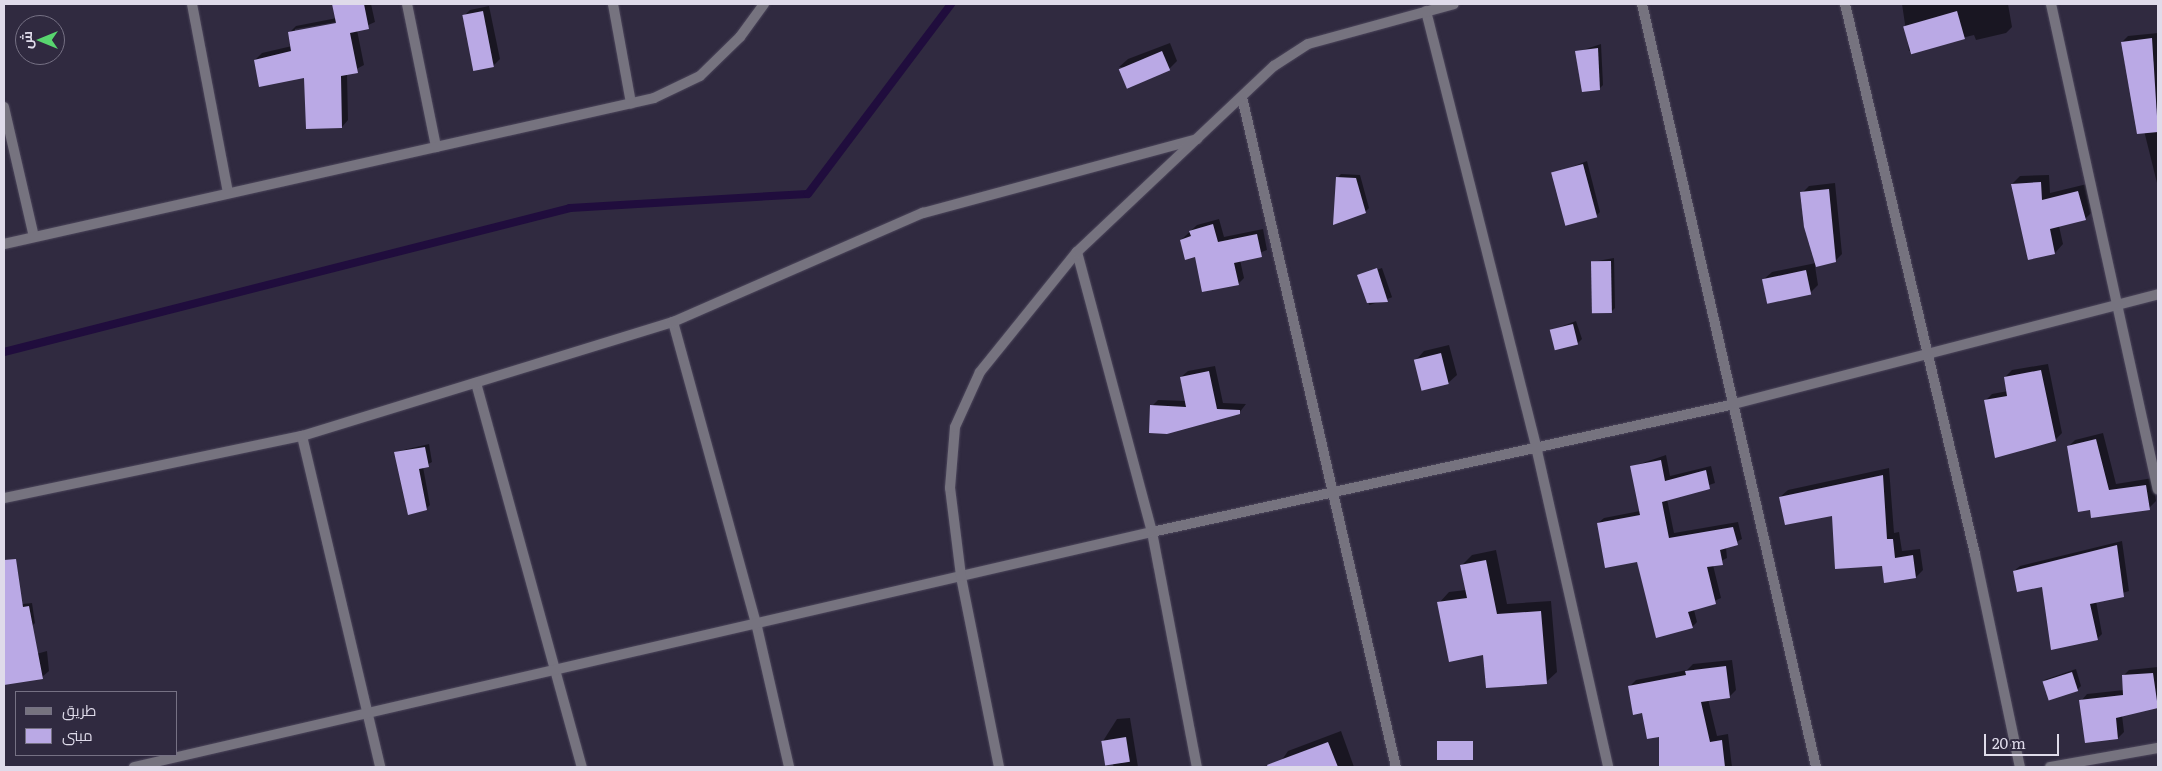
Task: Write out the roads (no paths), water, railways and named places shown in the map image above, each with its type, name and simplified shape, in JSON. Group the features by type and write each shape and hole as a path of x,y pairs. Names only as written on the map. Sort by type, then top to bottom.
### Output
{"street":[{"path":"192,4 228,192"},
{"path":"407,4 436,147"},
{"path":"612,4 632,104"},
{"path":"4,244 228,192 632,104 700,76 740,38 764,4"},
{"path":"999,767 961,576 950,488 954,427 980,372 1077,252 1274,66 1308,44 1454,4"},
{"path":"1642,4 1730,405 1816,767"},
{"path":"1845,4 1929,356 2020,767"},
{"path":"2051,4 2158,489"},
{"path":"1426,11 1537,450 1608,767"},
{"path":"1242,97 1396,767"},
{"path":"4,107 34,237"},
{"path":"4,498 302,436 674,322 923,213 1197,139"},
{"path":"1077,252 1152,532 1197,767"},
{"path":"134,767 153,765 367,710 558,671 757,626 1152,532 1537,450 1730,405 1929,356 2158,294"},
{"path":"674,322 757,626 789,767"},
{"path":"476,383 558,671 582,767"},
{"path":"302,436 380,767"},
{"path":"2050,767 2158,748"}],"waterway":[{"path":"4,352 570,208 808,194 951,4"}]}
